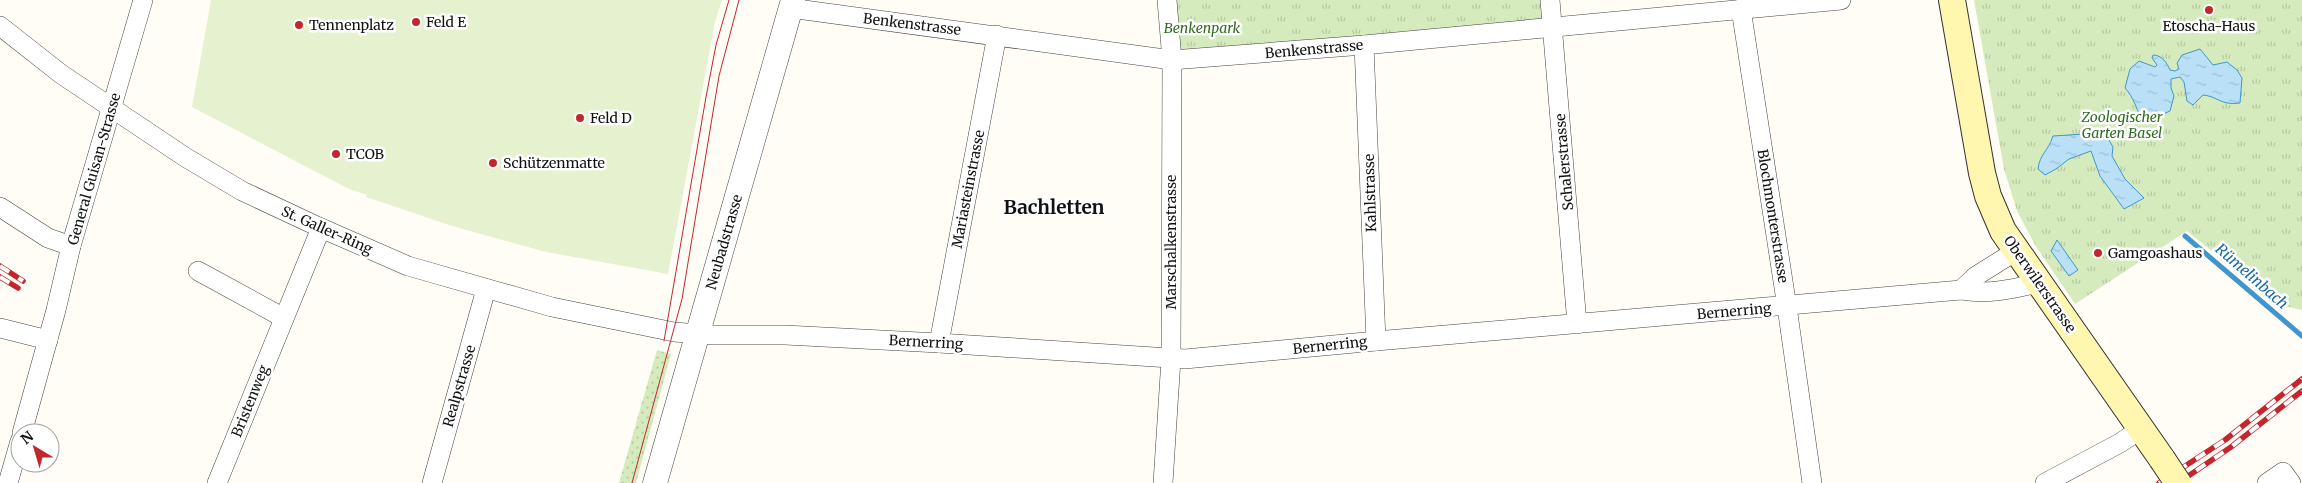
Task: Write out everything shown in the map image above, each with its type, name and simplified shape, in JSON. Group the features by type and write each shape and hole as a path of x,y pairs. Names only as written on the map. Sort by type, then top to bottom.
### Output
{"main road":[{"name":"Oberwilerstrasse","path":"1952,0 1982,173 1988,196 2003,231 2178,483"}],"street":[{"name":"General Guisan-Strasse","path":"25,423 71,246 143,0"},
{"name":"Marschalkenstrasse","path":"1163,483 1171,359 1172,60 1166,0"},
{"name":"Schalerstrasse","path":"1550,0 1578,324"},
{"name":"Benkenstrasse","path":"791,4 1172,60 1364,45 1841,0"},
{"name":"Neubadstrasse","path":"655,483 791,4"},
{"name":"Blochmonterstrasse","path":"1740,9 1787,307 1812,483"},
{"name":"St. Galler-Ring","path":"0,26 61,74 185,157 242,191 321,228 408,266 486,289 552,307 657,329 698,334"},
{"name":"Mariasteinstrasse","path":"939,343 997,35"},
{"name":"Kahlstrasse","path":"1364,45 1376,341"},
{"path":"0,207 48,238 71,246"},
{"name":"Bristenweg","path":"217,483 321,228"},
{"path":"1961,290 1976,276 2016,251"},
{"path":"198,272 284,318"},
{"name":"Bernerring","path":"698,334 785,335 939,343 1185,360 1376,341 1787,307 1961,290 1978,293 2002,291 2039,283"},
{"name":"Realpstrasse","path":"432,483 486,289"},
{"path":"0,328 48,340"},
{"path":"2046,483 2122,442 2141,429"},
{"path":"2267,483 2283,472 2291,483"}],"green space":[{"name":"Schützenmatte","path":"211,0 722,0 715,22 668,274 546,252 452,226 366,197 367,195 349,189 192,107"},
{"name":"Benkenpark","path":"1171,0 1548,0 1550,25 1176,60"},
{"name":"Zoologischer Garten Basel","path":"1974,0 2302,0 2302,310 2277,304 2187,231 2075,304 2035,245 2017,211 2004,169"},
{"path":"657,350 671,354 636,483 619,483"}],"water":[{"path":"2200,49 2213,65 2227,62 2237,70 2242,78 2240,103 2228,103 2203,95 2193,105 2187,101 2184,82 2180,77 2171,79 2171,88 2174,96 2170,111 2149,118 2144,118 2140,115 2125,88 2130,69 2139,61 2155,67 2157,65 2152,58 2153,55 2156,55 2166,62 2170,70 2175,71 2179,69 2177,63 2182,55"},
{"path":"2100,133 2109,140 2113,147 2112,156 2125,179 2144,198 2124,209 2100,176 2091,151 2069,159 2045,175 2038,169 2040,159 2053,136"},
{"path":"2057,240 2078,270 2069,276 2051,251"}],"waterway":[{"name":"Rümelinbach","path":"2185,236 2302,336"}],"tram line":[{"path":"664,341 706,97 716,45 729,0"},
{"path":"632,483 682,299 719,76 739,0"}],"railway":[{"path":"0,266 23,281"},
{"path":"0,277 18,288"},
{"path":"2159,483 2225,440 2302,379"},
{"path":"2178,483 2231,447 2302,391"}],"place":[{"name":"Etoscha-Haus","path":"2209,10"},
{"name":"Feld E","path":"416,22"},
{"name":"Tennenplatz","path":"299,25"},
{"name":"Feld D","path":"580,118"},
{"name":"TCOB","path":"336,154"},
{"name":"Schützenmatte","path":"493,163"},
{"name":"Gamgoashaus","path":"2098,253"}],"district":[{"name":"Bachletten","path":"1054,207"}]}
